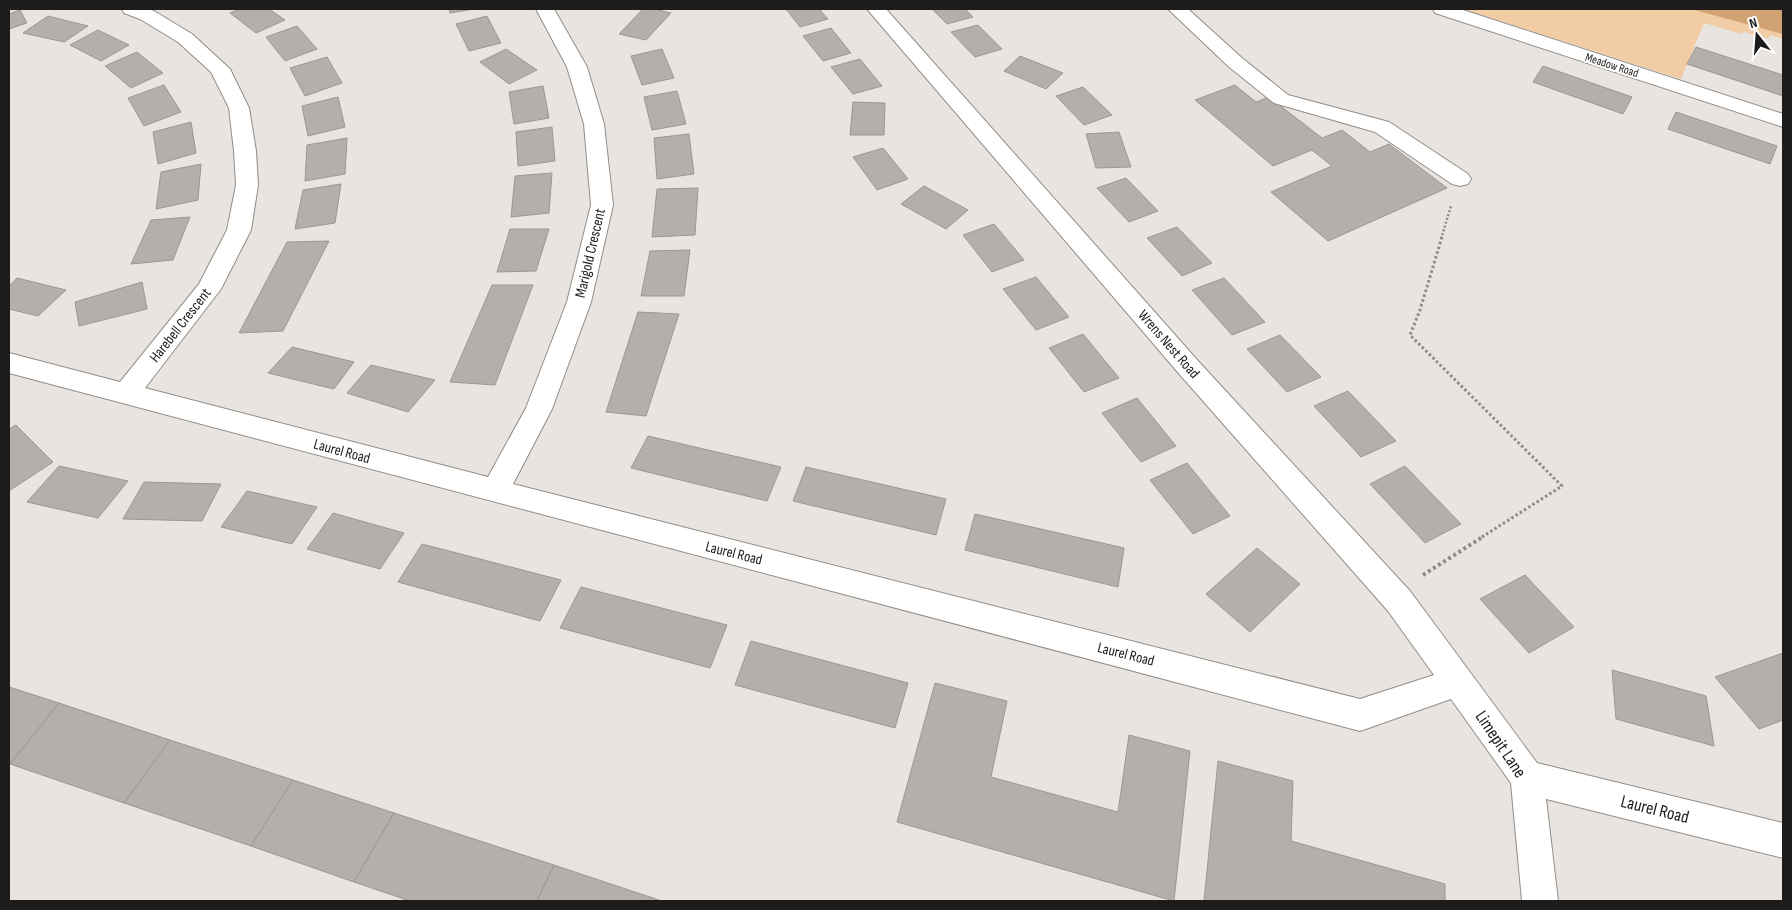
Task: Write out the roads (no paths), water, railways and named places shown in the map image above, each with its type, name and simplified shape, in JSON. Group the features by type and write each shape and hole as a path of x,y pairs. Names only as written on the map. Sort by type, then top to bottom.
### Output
{"street":[{"name":"Harebell Crescent","path":"126,394 209,289 239,230 247,185 239,108 220,69 185,38 147,15 130,9"},
{"name":"Wrens Nest Road","path":"876,9 1190,369 1393,595 1458,682"},
{"path":"1177,9 1234,62 1281,99 1382,127 1460,179"},
{"name":"Meadow Road","path":"1442,9 1783,121"},
{"name":"Marigold Crescent","path":"495,491 546,391 579,302 602,206 594,124 577,67 553,11"},
{"name":"Laurel Road","path":"9,363 1360,715 1458,682"},
{"name":"Limepit Lane","path":"1458,682 1527,777 1540,901"},
{"name":"Laurel Road","path":"1527,777 1783,841"}]}
